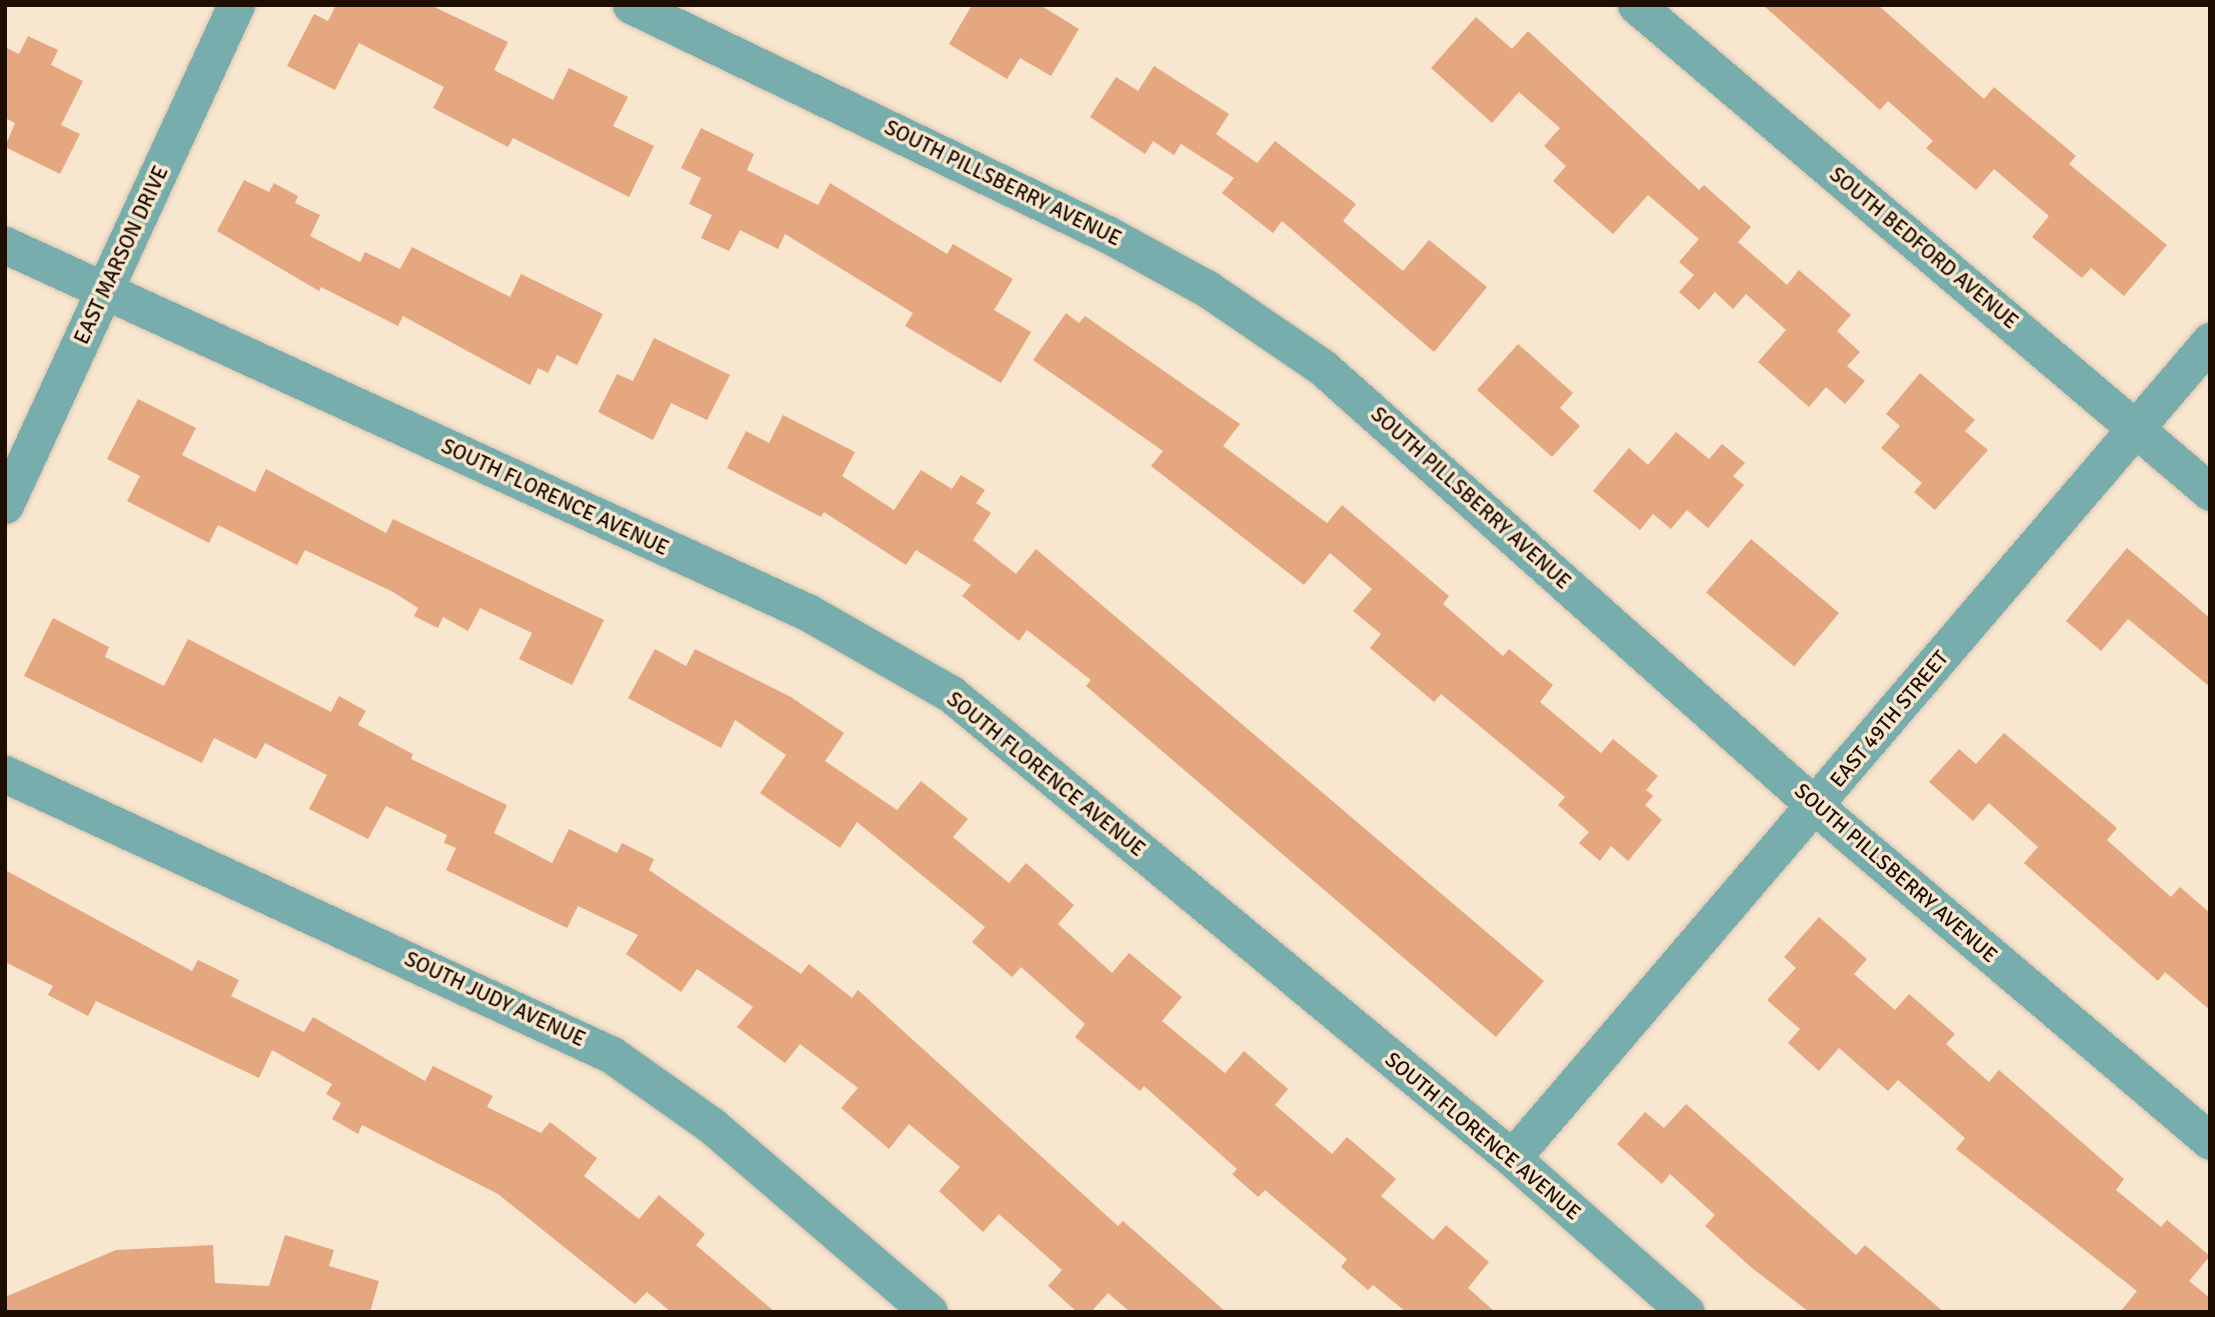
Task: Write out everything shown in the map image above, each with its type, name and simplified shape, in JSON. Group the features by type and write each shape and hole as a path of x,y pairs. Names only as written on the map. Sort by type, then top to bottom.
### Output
{"street":[{"name":"EAST MARSON DRIVE","path":"5,505 236,5"},
{"name":"SOUTH PILLSBERRY AVENUE","path":"631,5 959,160 1206,288 1322,367 1815,806 2210,1141"},
{"name":"SOUTH BEDFORD AVENUE","path":"1636,5 2210,492"},
{"name":"SOUTH FLORENCE AVENUE","path":"5,245 809,613 951,694 1512,1158 1686,1312"},
{"name":"EAST 49TH STREET","path":"1512,1158 2210,341"},
{"name":"SOUTH JUDY AVENUE","path":"5,774 612,1055 711,1125 929,1312"}],"building":[{"path":"336,5 430,5 508,42 494,70 553,100 569,68 628,97 613,126 654,146 629,197 513,138 508,147 433,108 444,87 359,43 335,90 287,66 314,14 328,21"},
{"path":"972,5 1040,5 1079,29 1051,76 1020,58 1007,79 949,44"},
{"path":"1763,5 1878,5 1984,99 1994,87 2076,156 2069,164 2167,245 2124,296 2091,268 2082,278 2032,237 2049,216 1994,169 1976,190 1926,148 1933,141 1888,101 1880,110"},
{"path":"1476,17 1512,49 1528,31 1699,190 1704,185 1751,227 1738,242 1787,285 1799,270 1851,315 1837,331 1860,352 1847,366 1865,381 1845,404 1826,387 1809,407 1758,362 1786,330 1746,294 1733,309 1715,292 1699,310 1679,292 1694,275 1679,262 1699,239 1648,195 1613,234 1553,181 1566,166 1544,146 1560,128 1519,92 1492,123 1431,68"},
{"path":"28,36 58,50 51,65 83,81 61,125 80,134 60,174 5,147 15,123 5,118 5,47 19,54"},
{"path":"1154,66 1229,114 1216,134 1257,163 1275,141 1356,204 1343,221 1403,271 1429,240 1487,287 1434,352 1282,221 1273,233 1222,193 1234,178 1181,144 1174,155 1153,141 1145,154 1090,117 1116,77 1138,91"},
{"path":"701,128 754,154 747,170 818,205 830,183 947,254 953,244 1013,279 994,310 1031,332 1001,383 905,326 913,313 785,234 778,249 740,230 729,251 701,238 712,215 689,204 701,178 681,168"},
{"path":"244,180 269,192 274,183 298,196 295,203 320,215 310,236 360,262 365,252 400,269 412,247 510,297 521,274 603,314 577,365 557,355 548,373 538,368 530,385 403,316 398,326 321,287 319,291 217,231"},
{"path":"1066,313 1079,323 1085,316 1240,424 1223,446 1327,523 1342,505 1449,596 1443,604 1503,656 1509,649 1553,685 1540,702 1601,753 1613,739 1658,776 1646,790 1653,796 1645,805 1662,820 1628,861 1611,846 1600,861 1579,843 1589,832 1558,805 1565,797 1441,694 1434,702 1370,648 1381,634 1353,611 1372,589 1330,553 1304,585 1151,466 1163,451 1033,360"},
{"path":"654,338 730,375 707,420 671,403 653,440 598,412 617,374 633,381"},
{"path":"1518,344 1573,393 1560,408 1580,426 1552,457 1477,390"},
{"path":"1920,373 1975,420 1965,431 1988,450 1935,510 1914,492 1922,483 1881,448 1900,426 1886,414"},
{"path":"138,399 196,428 182,455 255,492 266,469 386,533 393,519 604,620 572,685 519,659 532,633 480,608 468,631 443,617 438,628 414,616 418,608 393,592 305,550 297,565 218,525 209,543 127,501 140,476 107,459"},
{"path":"783,415 855,452 842,476 894,510 921,470 952,489 961,475 985,490 976,503 991,513 973,540 1016,574 1036,549 1544,981 1496,1037 1086,686 1091,680 1027,630 1019,641 962,596 971,585 916,550 906,565 824,512 821,517 727,468 746,431 769,443"},
{"path":"1676,432 1709,459 1722,444 1745,463 1733,476 1744,485 1708,528 1687,510 1671,529 1653,514 1640,530 1593,491 1629,448 1648,465"},
{"path":"1751,539 1839,613 1794,667 1706,593"},
{"path":"2127,548 2210,618 2210,687 2128,619 2101,651 2066,621"},
{"path":"53,618 109,647 105,657 164,686 188,639 331,712 339,696 366,711 358,725 413,754 411,759 507,805 494,833 552,863 569,829 617,853 622,843 654,859 649,870 801,974 809,964 852,998 858,990 1118,1226 1123,1221 1226,1312 1130,1312 1108,1293 1091,1312 1077,1312 1048,1286 1062,1270 999,1214 983,1232 939,1191 960,1167 909,1124 889,1149 841,1108 858,1088 800,1044 785,1063 737,1027 753,1007 697,969 681,992 626,954 638,935 578,906 567,928 446,870 456,848 444,843 447,835 386,806 368,839 309,809 327,775 265,743 256,759 214,738 202,763 24,676"},
{"path":"655,649 686,666 695,649 791,697 844,733 825,761 897,810 921,781 968,819 953,837 1009,883 1026,863 1074,905 1058,924 1112,973 1129,953 1182,997 1162,1021 1225,1073 1244,1051 1288,1089 1275,1105 1332,1154 1347,1137 1396,1179 1381,1196 1433,1240 1446,1225 1489,1262 1468,1288 1495,1312 1406,1312 1373,1285 1368,1290 1341,1267 1347,1259 1265,1190 1258,1197 1232,1174 1237,1169 1144,1086 1140,1091 1075,1037 1085,1024 1021,967 1012,977 972,942 985,927 857,822 840,848 760,793 786,755 735,720 721,748 628,698"},
{"path":"2004,733 2117,828 2107,840 2171,897 2180,887 2210,913 2210,1010 2165,972 2158,981 2024,863 2038,847 1989,803 1973,821 1929,782 1959,749 1976,764"},
{"path":"5,870 192,971 198,960 239,980 231,996 304,1032 313,1017 425,1081 433,1066 493,1096 487,1107 541,1133 550,1122 597,1158 584,1176 639,1219 659,1195 705,1234 696,1245 775,1312 671,1312 647,1292 635,1304 498,1194 362,1125 358,1134 332,1119 341,1103 326,1094 332,1084 272,1050 259,1078 96,1001 88,1016 48,995 53,986 5,962"},
{"path":"1819,917 1867,959 1854,974 1895,1010 1909,994 1955,1034 1946,1044 1989,1082 1999,1070 2124,1179 2116,1190 2161,1227 2167,1220 2210,1256 2189,1281 2210,1298 2210,1312 2120,1312 2137,1291 1956,1149 1965,1138 1898,1080 1888,1091 1839,1048 1819,1071 1788,1043 1800,1029 1767,1000 1796,968 1784,957"},
{"path":"1686,1104 1856,1255 1865,1245 1944,1312 1809,1312 1752,1268 1705,1226 1715,1215 1670,1174 1662,1184 1617,1144 1645,1112 1664,1128"},
{"path":"285,1235 334,1250 329,1266 379,1281 370,1312 5,1312 5,1297 116,1250 213,1245 215,1283 269,1286"}]}
